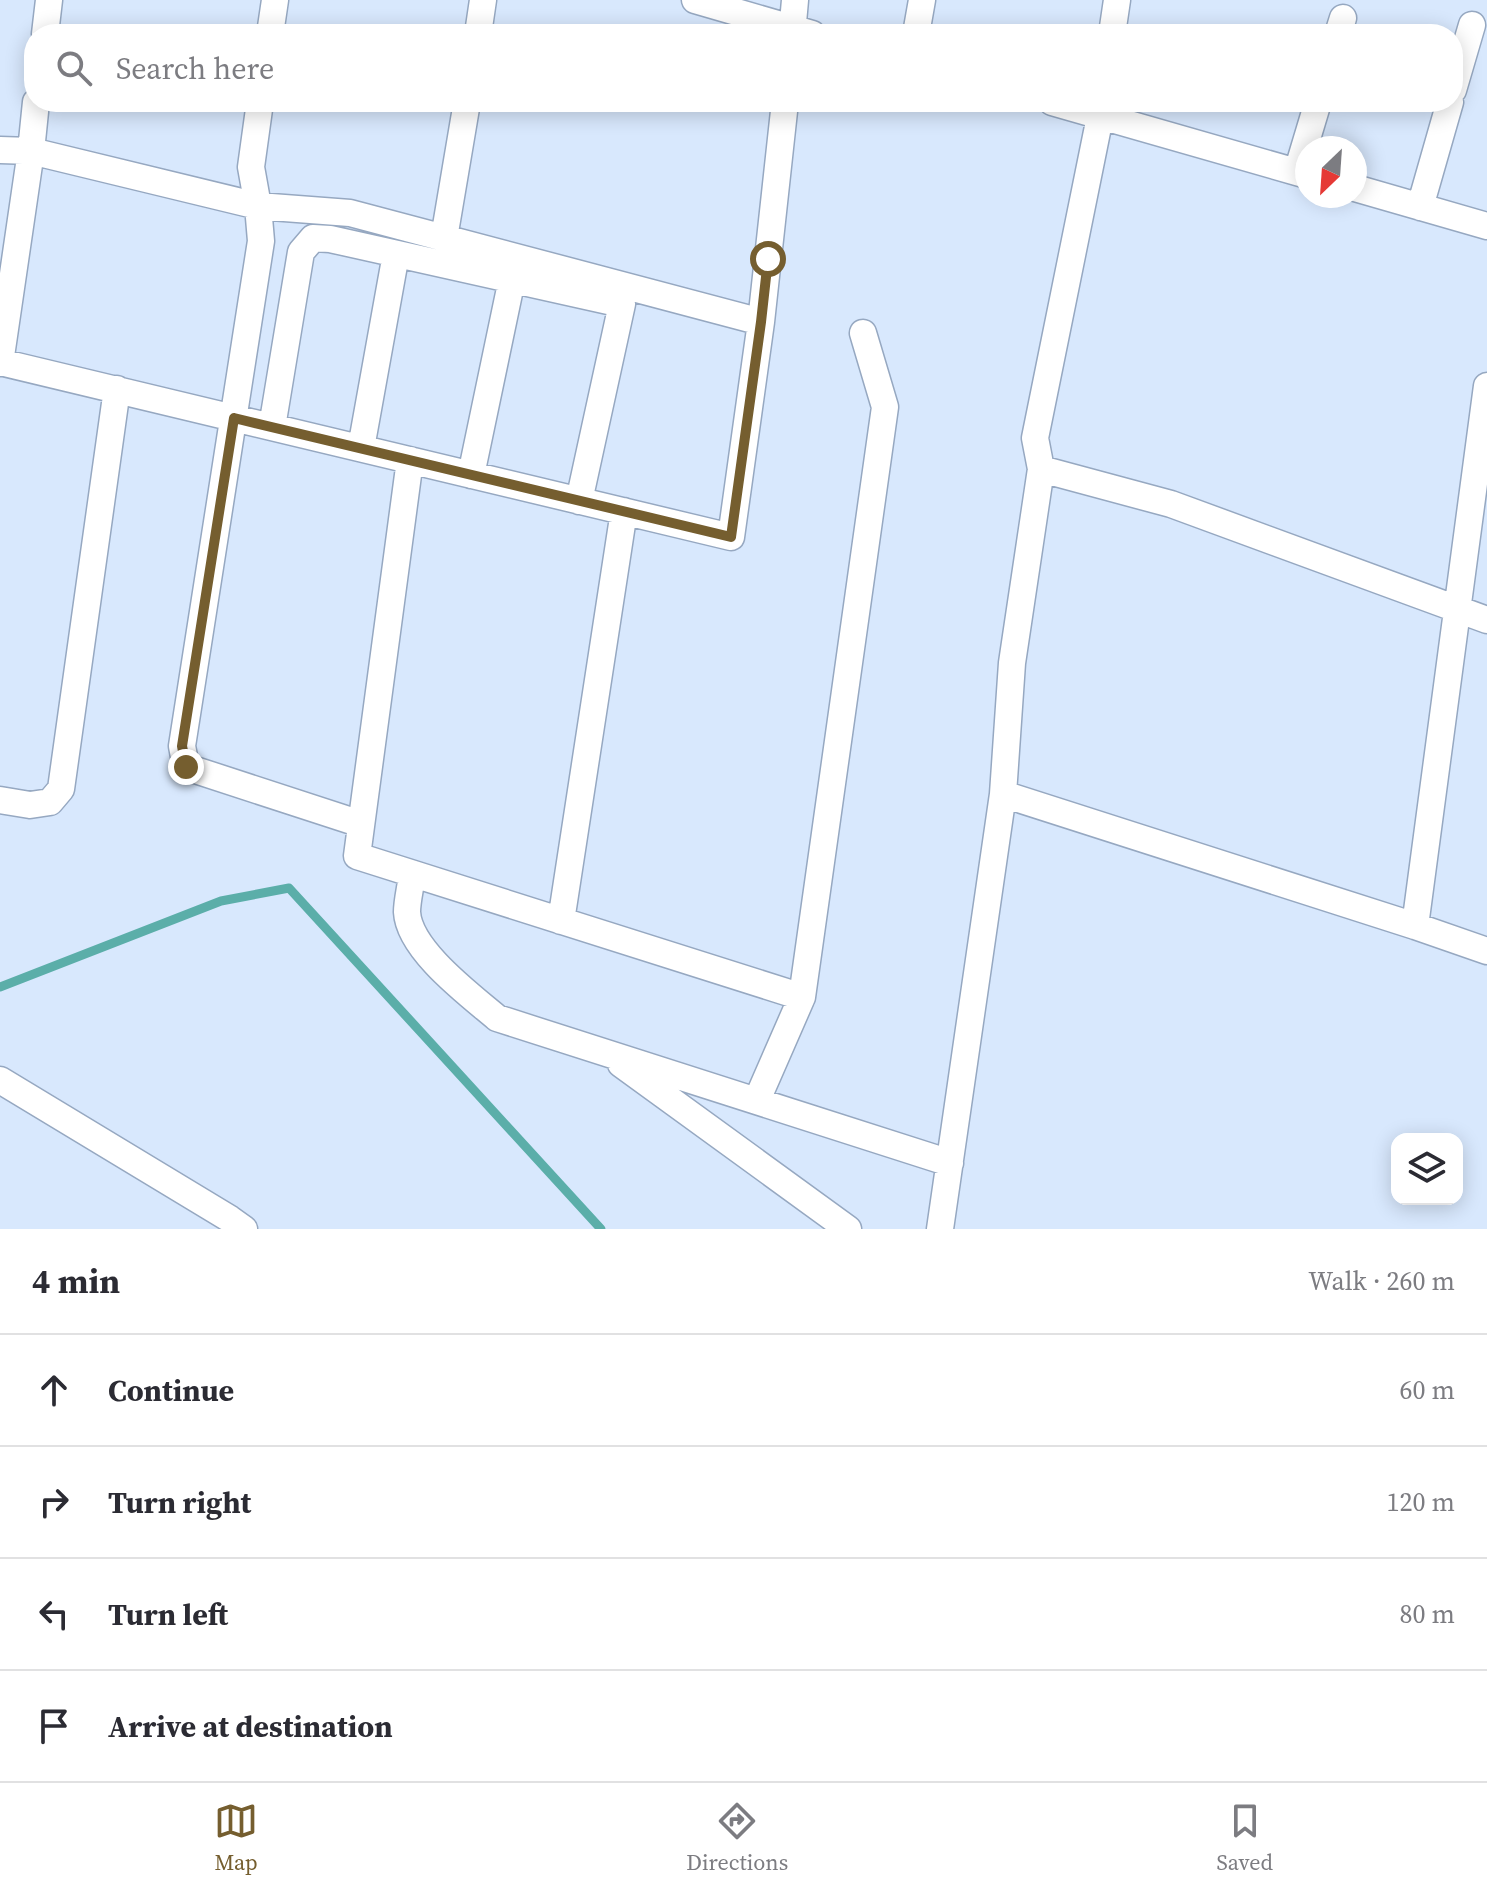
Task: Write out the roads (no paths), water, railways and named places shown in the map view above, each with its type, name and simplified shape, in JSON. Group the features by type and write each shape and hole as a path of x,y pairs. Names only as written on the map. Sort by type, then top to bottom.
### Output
{"street":[{"path":"46,24 49,0"},
{"path":"271,24 275,0"},
{"path":"479,24 483,0"},
{"path":"695,0 773,24"},
{"path":"795,0 798,24"},
{"path":"918,24 922,0"},
{"path":"1113,24 1117,0"},
{"path":"1463,56 1472,25"},
{"path":"35,112 0,362 731,537 761,322 784,112"},
{"path":"259,112 251,167 261,241 182,746 186,767 361,824"},
{"path":"444,238 465,112"},
{"path":"940,1229 1003,794 1012,663 1041,469 1035,438 1101,112"},
{"path":"1111,112 1295,171"},
{"path":"1310,136 1316,112"},
{"path":"1420,207 1447,112"},
{"path":"0,150 31,151 258,206 350,213 761,322"},
{"path":"1367,192 1487,226"},
{"path":"272,427 301,252 313,238 330,239 622,304 579,501"},
{"path":"361,448 396,254"},
{"path":"471,475 512,279"},
{"path":"757,1100 802,997 885,407 863,333"},
{"path":"1415,926 1487,386"},
{"path":"0,800 30,805 50,802 61,789 117,389"},
{"path":"410,460 357,856 802,997"},
{"path":"1041,469 1171,504 1487,620"},
{"path":"561,921 624,511"},
{"path":"1003,794 1487,951"},
{"path":"412,874 407,915 419,943 446,975 497,1018 950,1163"},
{"path":"604,1052 848,1229"},
{"path":"0,1080 244,1229"}],"waterway":[{"path":"0,987 221,901 289,888 601,1229"}]}
